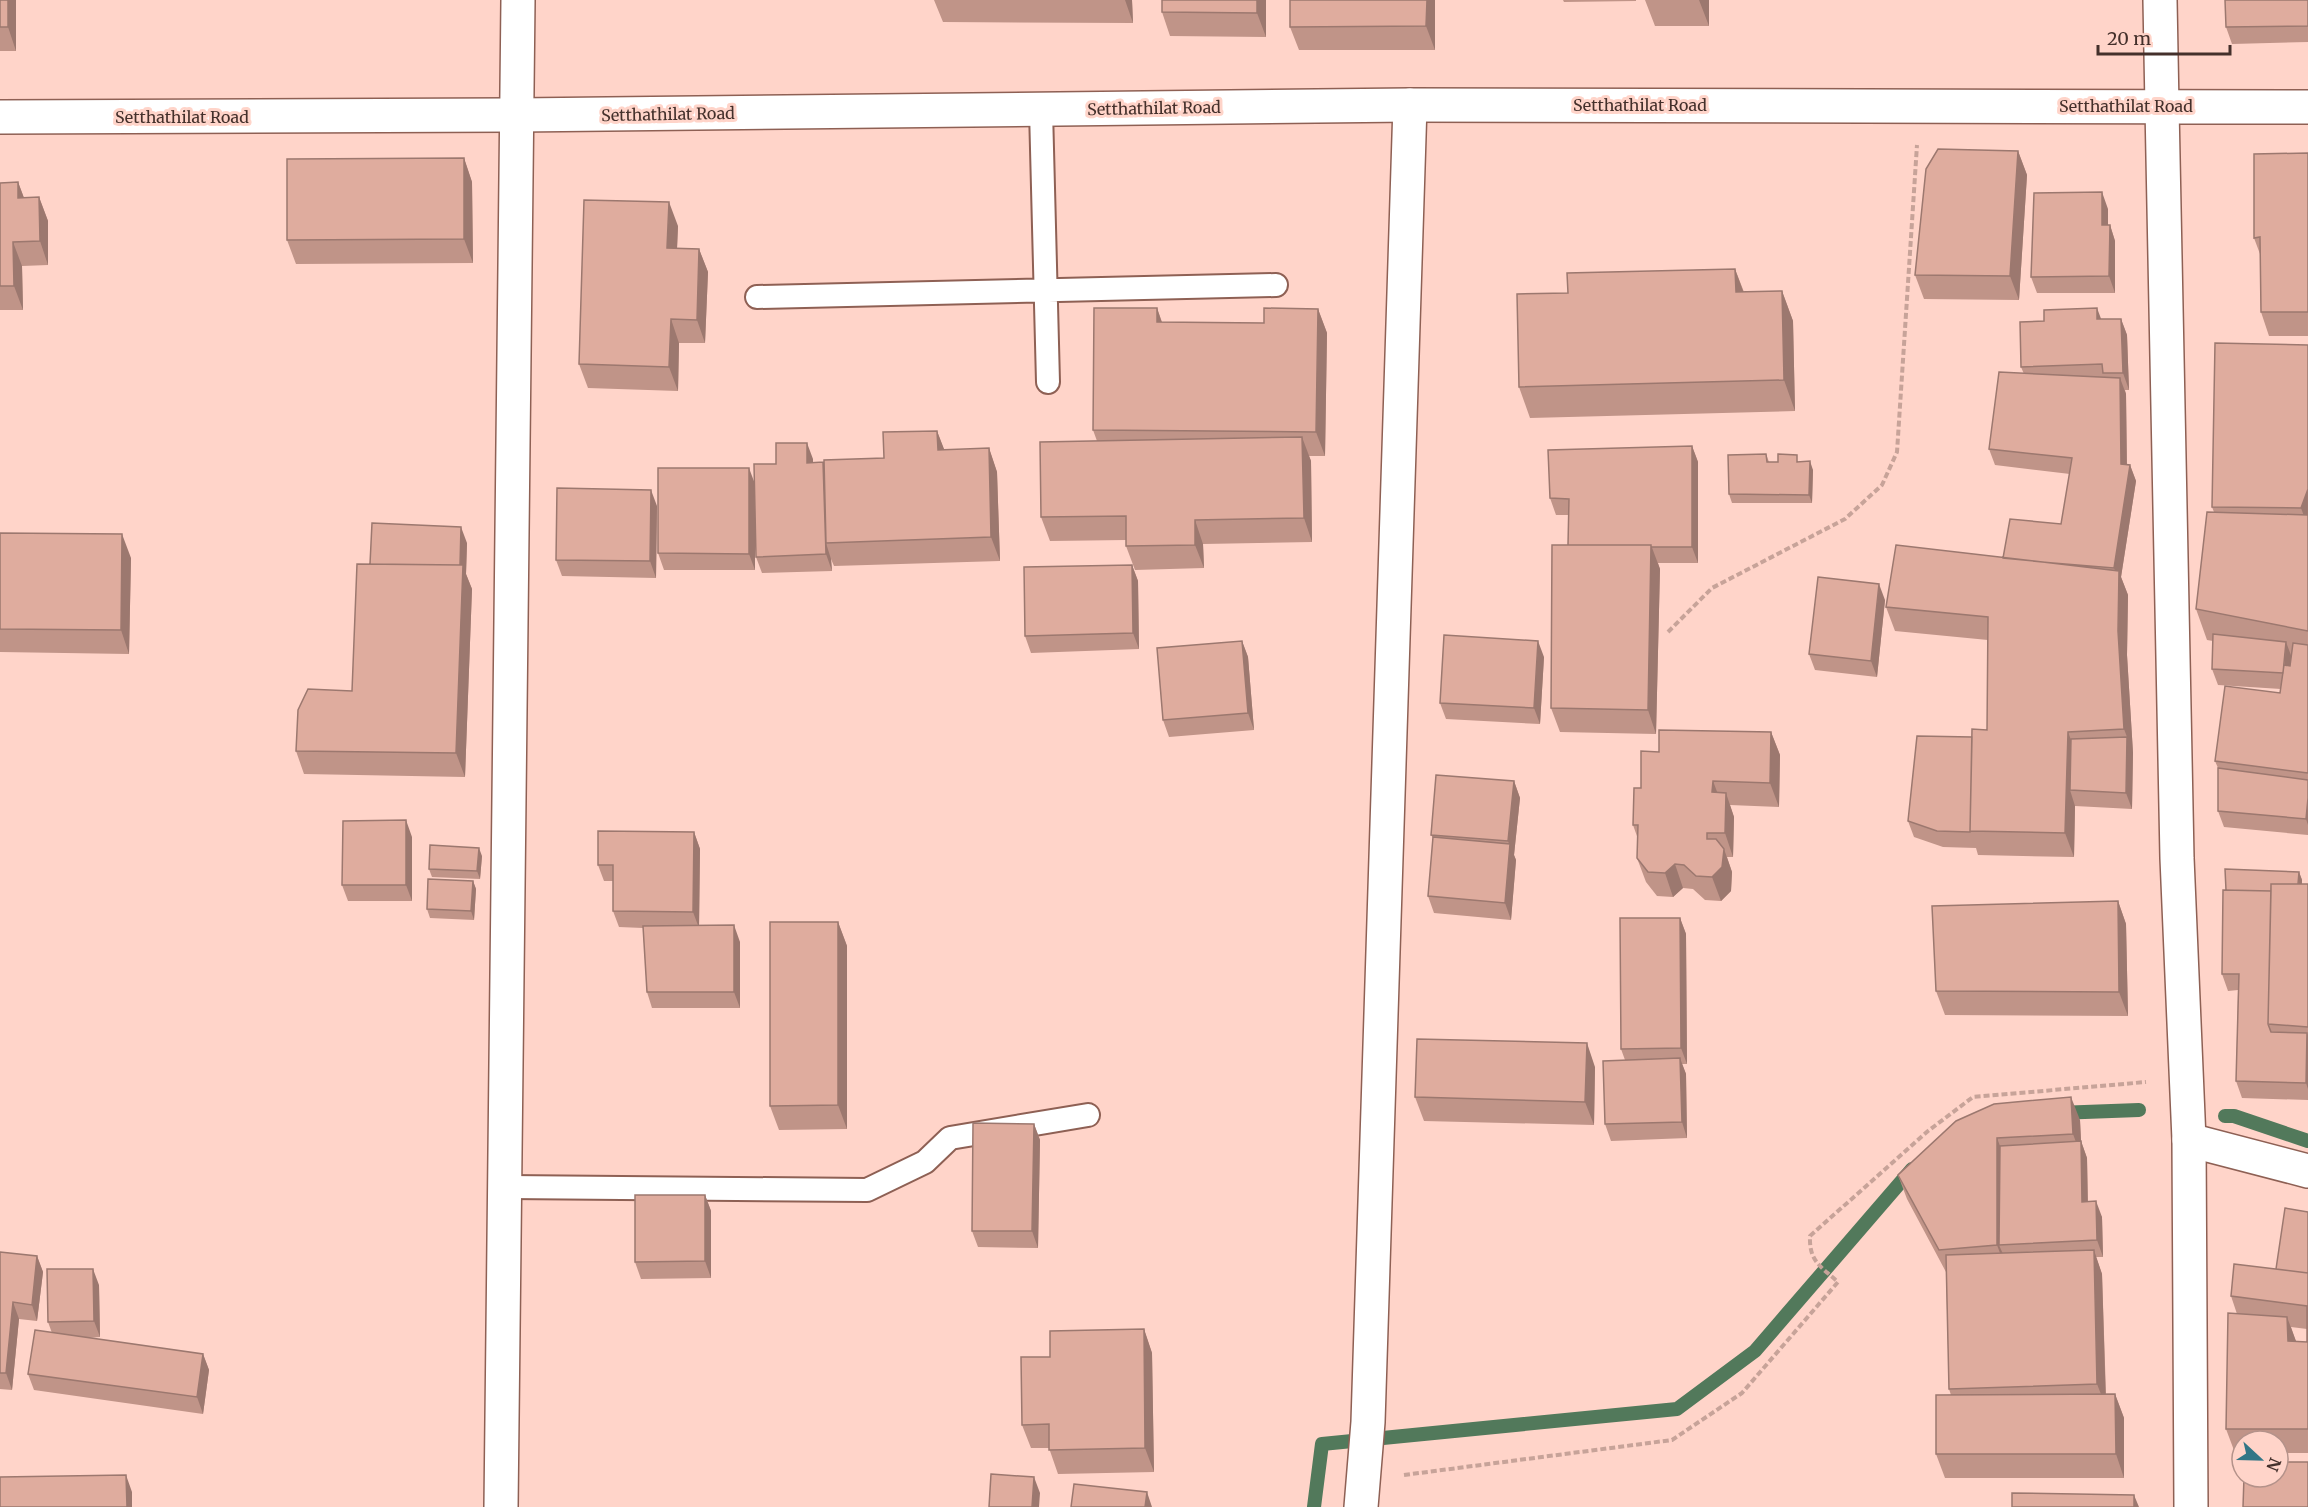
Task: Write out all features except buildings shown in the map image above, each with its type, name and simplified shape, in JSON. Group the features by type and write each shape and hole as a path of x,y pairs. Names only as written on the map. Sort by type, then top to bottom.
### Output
{"street":[{"path":"501,1507 507,1187 518,0"},
{"path":"2160,0 2177,846 2189,1140 2191,1507"},
{"path":"1364,1484 1368,1422 1410,105"},
{"name":"Setthathilat Road","path":"0,117 518,115 1410,105 2308,106"},
{"path":"2189,1140 2308,1171"}],"lane":[{"path":"1041,110 1048,382"},
{"path":"757,297 1276,285"},
{"path":"507,1187 867,1190 925,1162 950,1138 1088,1115"}],"path":[{"path":"1668,632 1712,588 1845,519 1882,485 1897,452 1919,104"},
{"path":"1364,1484 1672,1440 1742,1393 1838,1281 1815,1261 1809,1251 1810,1236 1928,1131 1973,1097 2185,1078"}],"waterway":[{"path":"2057,1113 2139,1110"},
{"path":"2225,1116 2234,1116 2308,1141"},
{"path":"1314,1507 1322,1444 1677,1409 1755,1351 1912,1169"}]}
